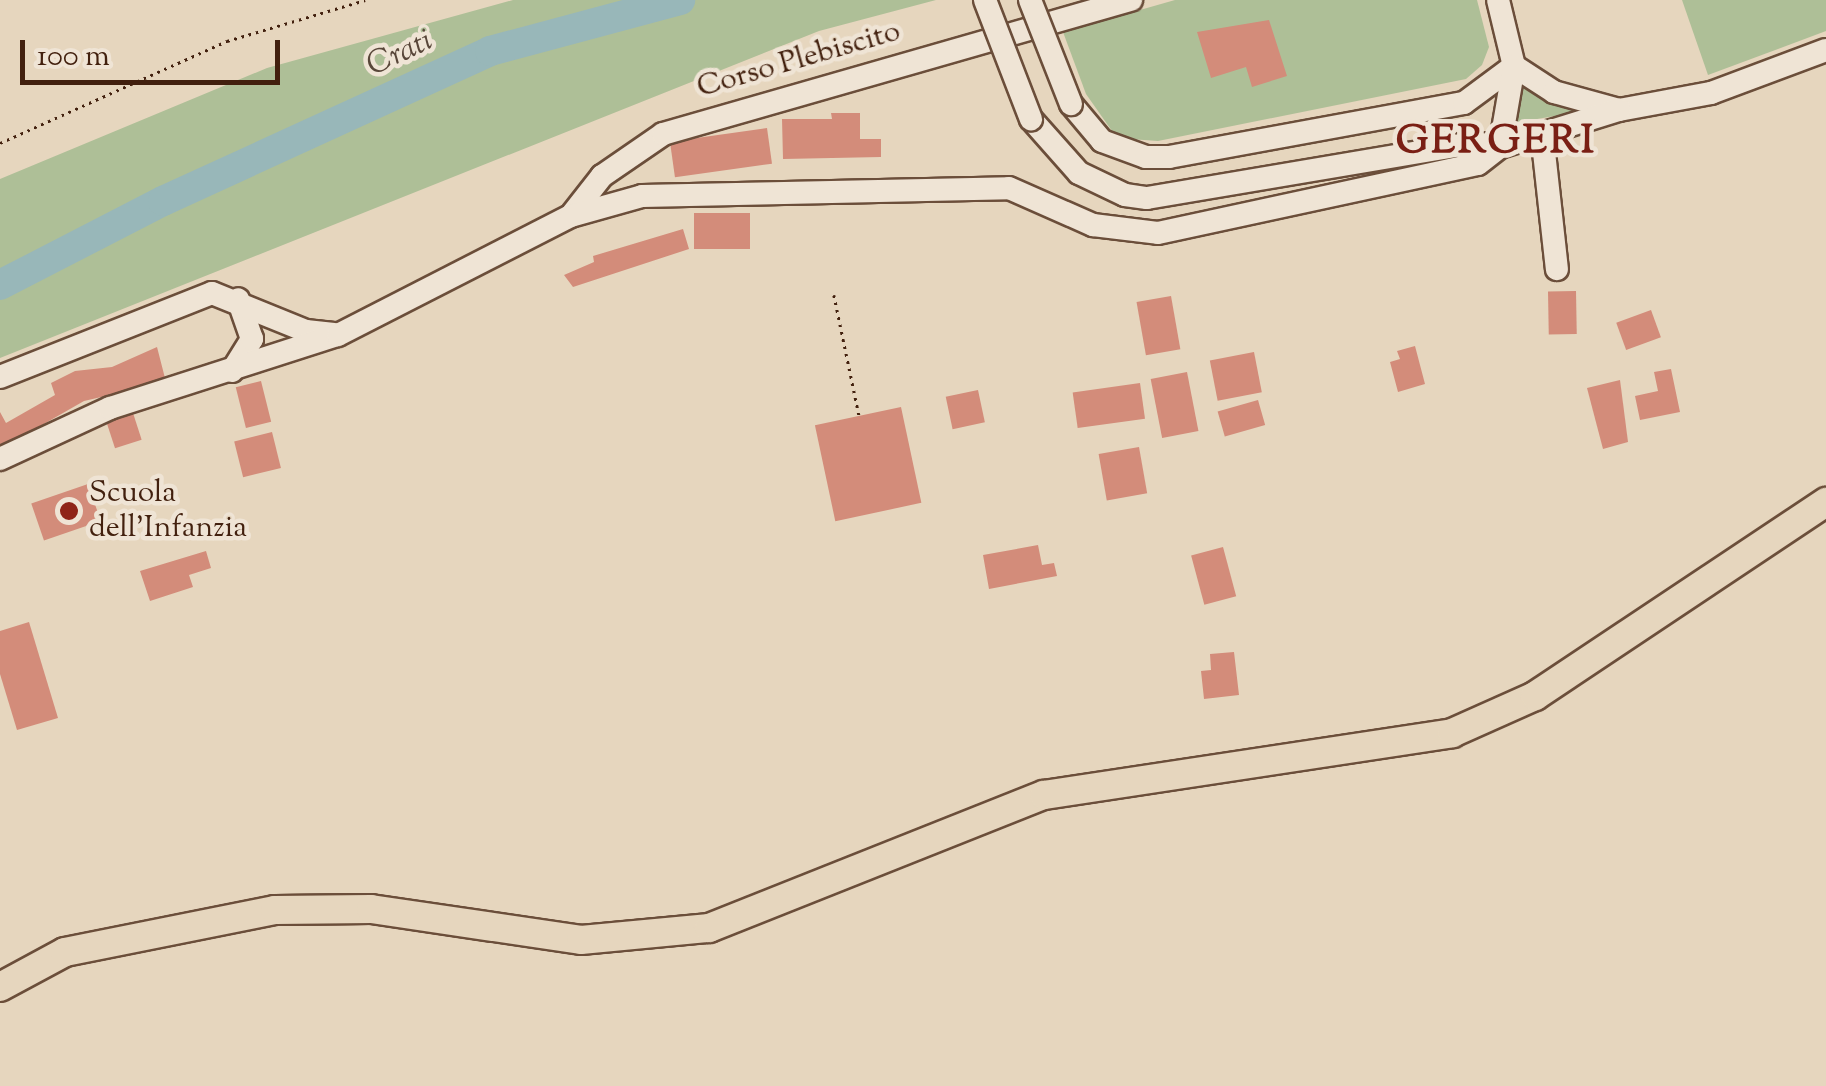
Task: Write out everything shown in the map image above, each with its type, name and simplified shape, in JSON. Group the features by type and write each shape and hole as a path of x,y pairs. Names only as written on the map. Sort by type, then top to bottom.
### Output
{"main road":[{"path":"0,987 65,952 275,910 371,910 580,940 709,928 1044,795 1452,733 1535,696 1826,502"}],"street":[{"path":"985,0 1032,119 1079,173 1125,196 1147,198 1473,142 1500,148"},
{"path":"1030,0 1071,104 1102,140 1146,158 1168,158 1464,103 1514,66"},
{"name":"Corso Plebiscito","path":"571,216 602,176 663,134 1130,0"},
{"path":"1498,0 1514,66 1500,148"},
{"path":"0,459 110,408 338,335 571,216 642,196 1009,188 1094,225 1158,232 1478,164 1500,148 1542,134 1619,110 1711,92 1826,50"},
{"path":"1514,66 1554,92 1619,110"},
{"path":"1542,134 1557,269"},
{"path":"0,377 212,292 238,299 306,331 338,335"},
{"path":"232,371 252,338 238,299"}],"path":[{"path":"0,143 227,41 365,0"},
{"path":"834,295 858,416"}],"green space":[{"path":"513,0 936,0 819,31 0,358 0,179 267,68"},
{"path":"1175,0 1477,0 1489,47 1482,65 1466,79 1158,141 1130,139 1112,131 1086,94 1063,32"},
{"path":"1682,0 1826,0 1826,31 1708,75"},
{"path":"1520,78 1584,111 1514,123"}],"building":[{"path":"1269,20 1287,76 1252,87 1246,67 1211,78 1197,32"},
{"path":"831,113 860,113 860,139 881,139 881,157 783,159 782,119 832,119"},
{"path":"767,128 772,164 675,177 670,142"},
{"path":"694,213 750,213 750,249 694,249"},
{"path":"683,229 689,249 573,287 564,275 594,262 593,256"},
{"path":"1548,291 1576,291 1577,334 1549,334"},
{"path":"1171,296 1180,349 1146,355 1137,302"},
{"path":"1651,310 1661,337 1626,350 1616,323"},
{"path":"1415,346 1425,384 1398,392 1390,362 1400,359 1397,351"},
{"path":"157,347 166,382 84,401 0,449 0,412 6,423 55,395 51,383 75,371 112,367"},
{"path":"1254,352 1262,392 1218,401 1210,361"},
{"path":"1671,369 1680,412 1640,420 1635,396 1658,391 1654,372"},
{"path":"1187,372 1198,431 1162,438 1151,379"},
{"path":"1620,380 1628,442 1603,449 1587,388"},
{"path":"261,381 271,422 246,428 236,387"},
{"path":"1140,383 1145,419 1078,428 1073,392"},
{"path":"978,390 985,422 953,429 946,397"},
{"path":"1258,400 1265,425 1225,437 1218,412"},
{"path":"901,407 921,503 835,521 815,425"},
{"path":"133,413 142,440 115,448 106,422"},
{"path":"272,432 281,468 243,477 234,441"},
{"path":"1139,447 1147,493 1107,500 1099,454"},
{"path":"88,484 101,521 44,540 31,504"},
{"path":"1038,545 1042,565 1054,563 1057,576 989,589 983,555"},
{"path":"1223,547 1236,596 1204,605 1191,556"},
{"path":"206,551 211,568 189,575 193,587 150,601 140,571"},
{"path":"29,622 58,718 17,730 0,674 0,631"},
{"path":"1234,652 1239,695 1204,699 1201,671 1211,670 1210,654"}],"waterway":[{"name":"Crati","path":"0,285 163,201 490,51 680,0"}],"place":[{"name":"Scuola dell'Infanzia","path":"69,511"}],"district":[{"name":"GERGERI","path":"1496,143"}]}
